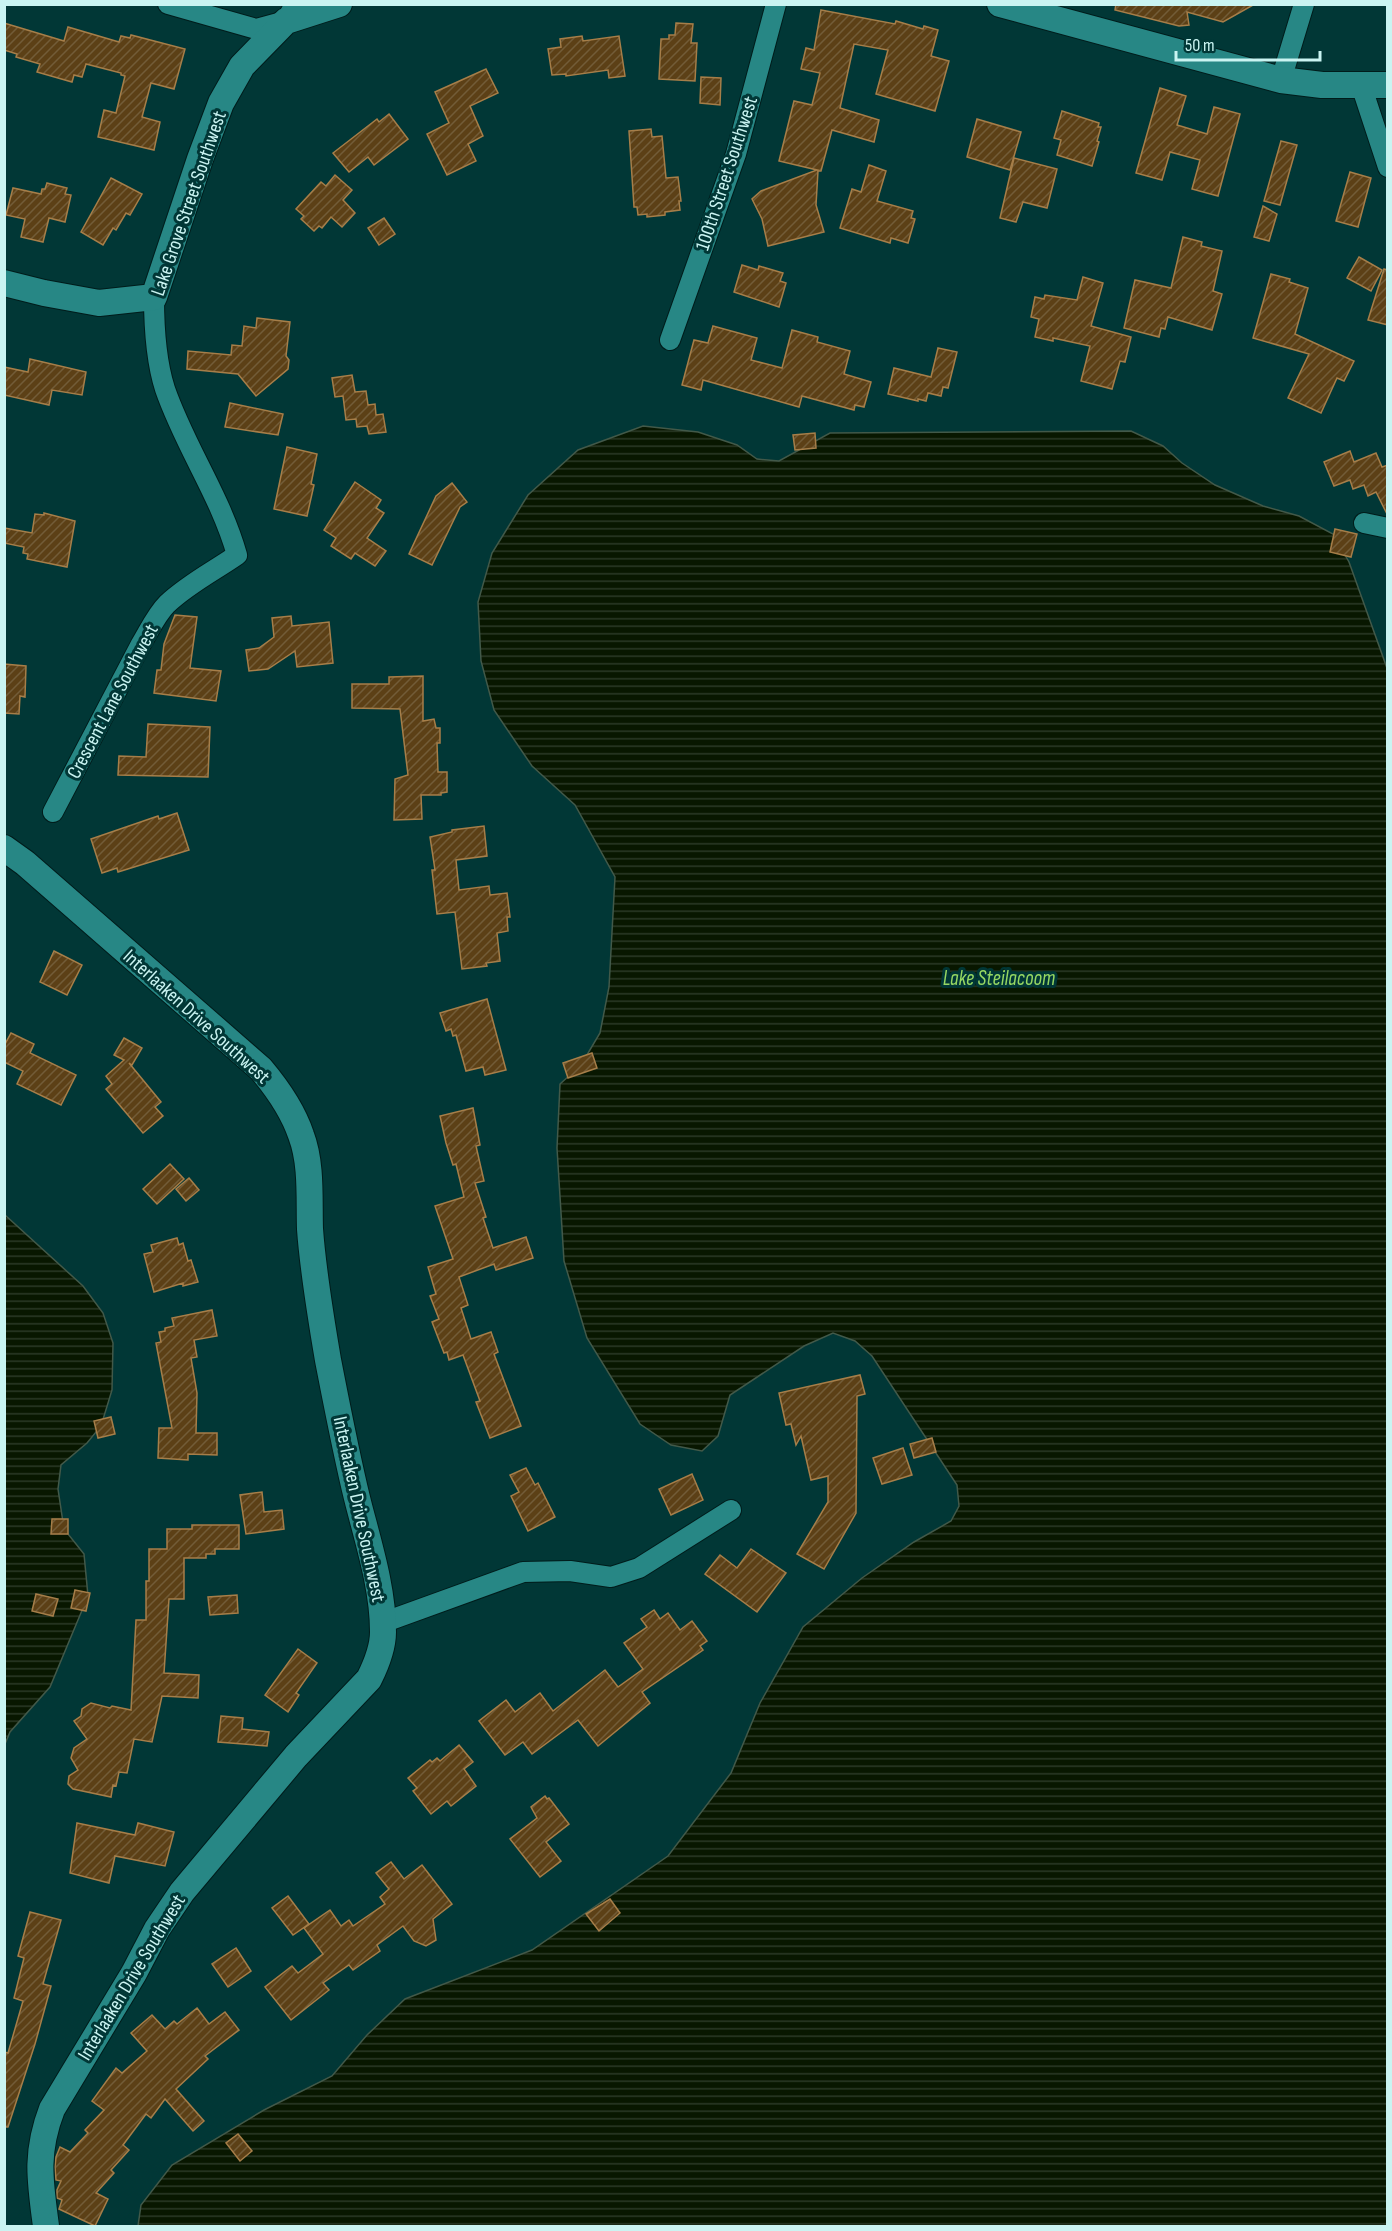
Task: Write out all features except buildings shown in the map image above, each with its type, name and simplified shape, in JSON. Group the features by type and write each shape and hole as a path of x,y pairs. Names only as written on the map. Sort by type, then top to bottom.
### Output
{"street":[{"path":"168,4 256,29 291,13 339,4"},
{"name":"100th Street Southwest","path":"670,340 736,154 777,4"},
{"path":"1000,4 1281,80 1322,85 1388,85"},
{"path":"1281,80 1304,4"},
{"name":"Lake Grove Street Southwest","path":"237,555 222,510 183,434 165,388 156,336 154,297 221,103 242,66 291,13"},
{"path":"1361,85 1388,167"},
{"path":"4,283 99,303 154,297"},
{"path":"1364,523 1388,528"},
{"name":"Crescent Lane Southwest","path":"53,812 154,622 167,605 198,580 237,555"},
{"name":"Interlaaken Drive Southwest","path":"4,848 25,862 261,1069 277,1088 301,1134 307,1158 311,1233 328,1359 383,1613 380,1651 369,1679 296,1756 182,1892 157,1929 134,1973 52,2109 45,2127 39,2160 46,2226"},
{"path":"382,1623 523,1572 570,1571 611,1577 639,1568 731,1509"}],"water":[{"name":"Lake Steilacoom","path":"643,426 698,432 737,445 757,459 779,461 830,433 1131,431 1163,446 1182,463 1215,485 1263,506 1299,516 1333,534 1349,562 1388,671 1387,2226 138,2226 141,2205 172,2165 264,2110 332,2076 367,2035 405,1999 532,1950 668,1856 731,1773 760,1703 803,1627 862,1578 914,1542 951,1521 959,1506 957,1485 872,1356 855,1341 833,1333 804,1346 730,1395 718,1436 702,1451 671,1445 640,1424 587,1338 564,1261 557,1148 560,1084 581,1065 600,1033 609,987 615,877 575,805 532,766 494,710 481,661 478,602 492,553 528,495 578,450"},
{"path":"5,1215 83,1286 103,1313 113,1343 112,1390 101,1426 87,1443 61,1465 58,1489 64,1529 84,1554 88,1596 50,1687 10,1732 5,1744"}]}
